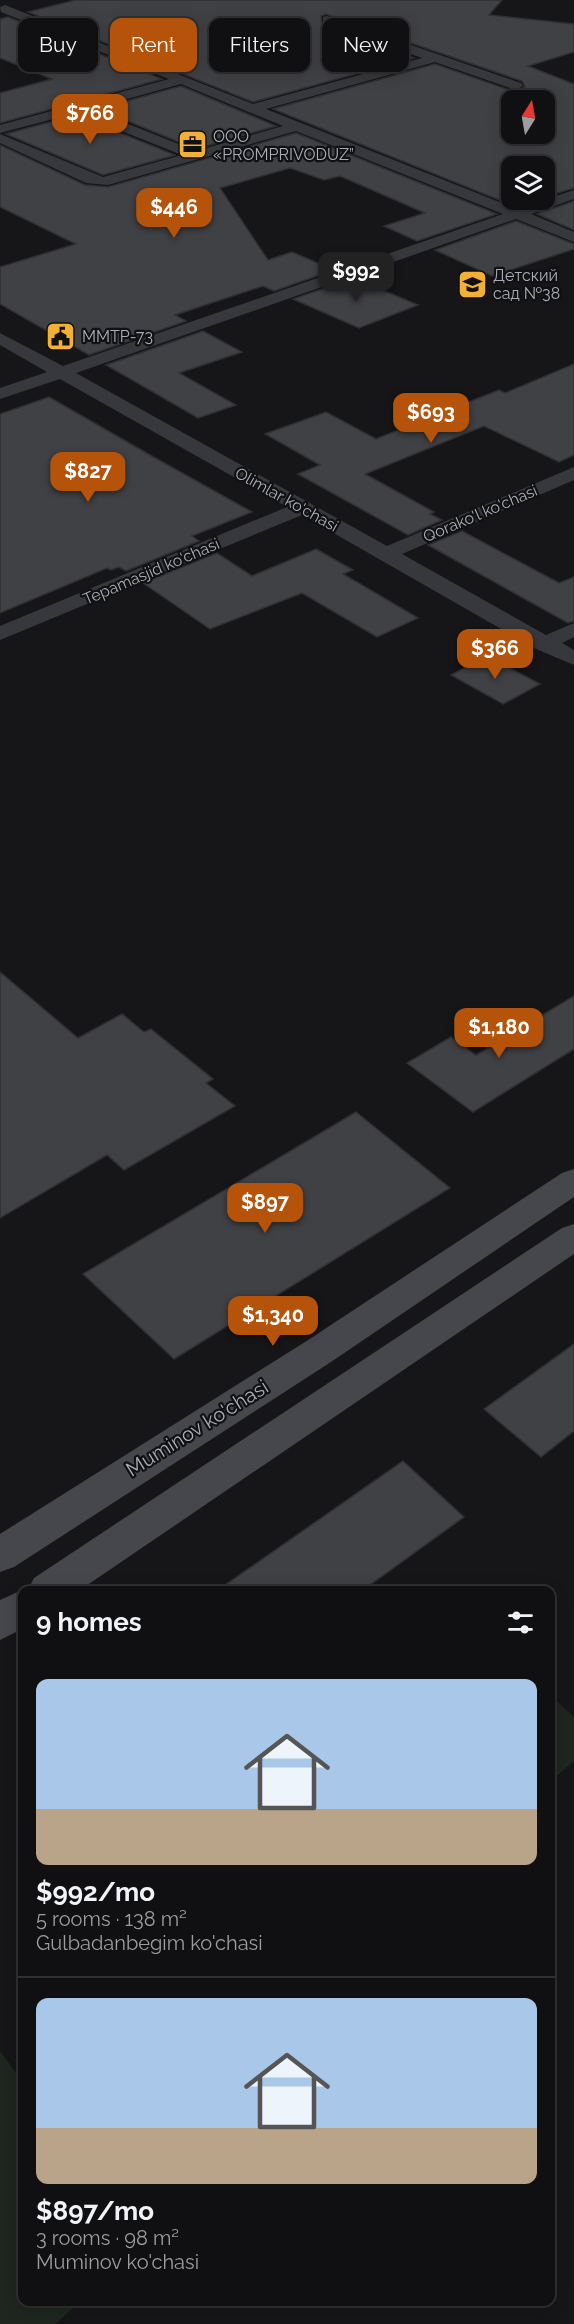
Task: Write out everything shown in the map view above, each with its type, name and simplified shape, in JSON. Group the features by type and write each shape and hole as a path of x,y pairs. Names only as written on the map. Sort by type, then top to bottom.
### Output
{"main road":[{"name":"Muminov ko'chasi","path":"0,1555 318,1352 574,1181"},
{"path":"54,1586 574,1237"},
{"path":"0,1622 18,1610"}],"street":[{"path":"3,10 24,5"},
{"path":"3,10 574,237"},
{"path":"409,49 516,86"},
{"path":"252,108 435,58"},
{"path":"0,129 181,80"},
{"path":"78,108 195,155"},
{"path":"0,138 91,180 103,182 297,126"},
{"path":"0,394 574,194"},
{"name":"Olimlar ko'chasi","path":"0,338 574,659"},
{"name":"Qorako'l ko'chasi","path":"386,554 574,473"},
{"name":"Tepamasjid ko'chasi","path":"0,634 303,507"},
{"path":"544,644 574,629"}],"shaded area":[{"path":"555,1700 574,1717 574,1761 555,1778"},
{"path":"0,2051 18,2076 18,2306 75,2306 55,2324 0,2324"}],"building":[{"path":"76,0 502,0 489,15 574,24 574,52 528,66 574,84 574,188 555,194 555,156 501,156 501,201 273,109 435,64 509,90 501,90 501,144 555,144 555,90 519,90 525,87 522,81 409,42 409,18 338,18 326,14 321,16 322,72 363,72 253,102 178,72 197,72 197,18 110,18 110,45 98,40 98,18 43,18 28,12"},
{"path":"8,17 18,21 18,65 0,58 0,19"},
{"path":"98,53 110,58 110,72 145,72 162,79 0,123 0,93 52,79 35,72 98,72"},
{"path":"181,86 276,126 196,149 98,109"},
{"path":"76,115 175,155 103,175 6,134"},
{"path":"296,133 497,214 417,241 384,226 425,213 340,176 324,180 290,168 220,188 268,260 292,252 334,270 274,291 263,286 175,315 186,321 89,355 0,304 0,267 76,244 0,207 0,145 85,185 108,187"},
{"path":"574,201 574,230 537,214 555,210 555,208"},
{"path":"516,221 574,244 574,249 492,276 435,250"},
{"path":"354,278 418,305 359,328 293,299"},
{"path":"203,331 242,352 179,373 236,405 198,418 106,365"},
{"path":"574,364 574,455 559,462 484,426 365,474 434,512 430,514 442,520 408,535 298,474 320,465 265,434 326,412 376,439 499,390 505,393"},
{"path":"49,397 252,512 192,536 199,541 126,571 119,567 111,570 107,568 0,613 0,414"},
{"path":"462,531 559,583 574,577 574,621 568,623 428,545"},
{"path":"316,549 353,570 343,574 418,618 377,637 302,593 210,629 143,583 217,553 252,576"},
{"path":"487,656 540,684 503,704 451,675"},
{"path":"0,972 78,1038 122,1014 144,1032 151,1029 213,1079 206,1083 235,1106 124,1170 107,1155 0,1218"},
{"path":"574,996 574,1049 473,1112 407,1063 451,1037 476,1055"},
{"path":"356,1112 450,1188 174,1359 83,1274"},
{"path":"574,1344 574,1431 541,1457 484,1409"},
{"path":"403,1461 464,1517 369,1586 224,1586"}],"place":[{"name":"ООО «PROMPRIVODUZ”","path":"192,145"},
{"name":"Детский сад №38","path":"472,284"},
{"name":"MMTP-73","path":"61,336"}]}
